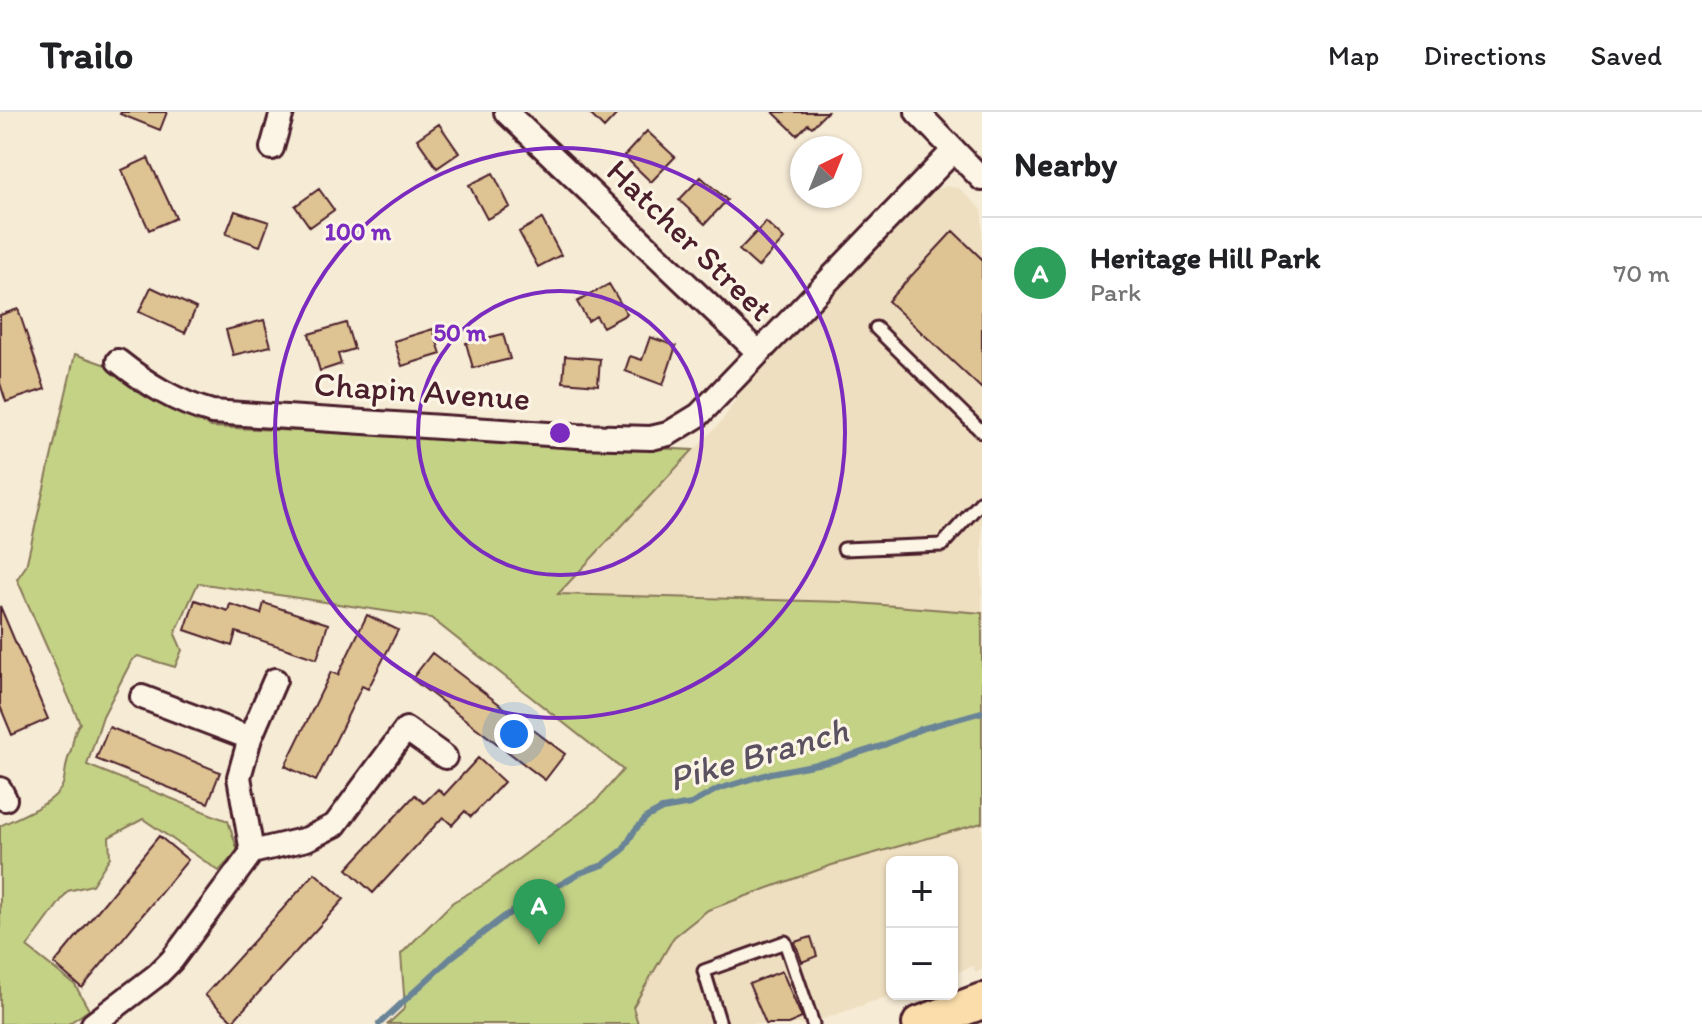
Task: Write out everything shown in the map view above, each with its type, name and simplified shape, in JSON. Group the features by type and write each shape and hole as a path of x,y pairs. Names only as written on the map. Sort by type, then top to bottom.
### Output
{"main road":[{"path":"920,1024 982,1001"}],"street":[{"path":"272,148 282,112"},
{"name":"Hatcher Street","path":"506,112 758,352"},
{"path":"917,112 982,179"},
{"name":"Chapin Avenue","path":"118,361 164,394 212,412 578,436 651,438 668,434 699,415 953,151"},
{"path":"252,852 239,777 250,738 275,680"},
{"path":"142,697 250,738"},
{"path":"93,1024 172,960 252,852 307,839 335,825 406,729 445,757"}],"lane":[{"path":"876,328 982,432"},
{"path":"844,549 942,545 982,501"},
{"path":"720,1024 704,971 785,942 813,1024"}],"shaded area":[{"path":"947,186 959,188 982,210 982,970 976,972 973,966 958,972 958,856 886,856 886,997 809,1024 634,1024 627,1002 717,838 494,660 722,421 742,390 933,190"}],"green space":[{"path":"75,354 137,376 211,427 693,450 558,594 845,602 982,613 982,823 832,865 708,910 674,937 633,1007 638,1024 388,1024 405,1008 401,954 453,902 485,884 596,801 623,770 431,618 198,583 175,634 182,650 175,667 138,656 132,660 103,716 87,765 228,821 238,851 219,871 143,819 109,837 110,857 92,885 68,891 27,947 75,985 89,1010 68,1024 0,1024 0,826 45,803 59,791 74,734 80,723 17,579 26,566"}],"building":[{"path":"121,112 167,112 160,130"},
{"path":"588,112 619,112 604,128"},
{"path":"773,112 827,112 812,127 808,124 797,135"},
{"path":"439,124 459,153 437,168 417,139"},
{"path":"647,131 675,157 651,182 624,156"},
{"path":"148,158 176,218 149,230 122,170"},
{"path":"493,173 510,207 487,219 469,185"},
{"path":"701,177 727,200 705,224 679,200"},
{"path":"319,189 334,210 310,227 295,206"},
{"path":"235,211 269,222 260,246 226,234"},
{"path":"542,219 561,255 538,267 519,232"},
{"path":"766,222 784,239 758,267 739,250"},
{"path":"953,231 982,259 982,389 888,301"},
{"path":"609,284 627,314 603,327 596,316 588,321 577,302"},
{"path":"151,287 196,308 185,333 139,312"},
{"path":"18,309 45,389 6,402 0,383 0,315"},
{"path":"264,320 271,346 233,355 226,330"},
{"path":"346,323 354,349 338,354 341,364 320,371 309,334"},
{"path":"433,329 441,354 402,366 394,341"},
{"path":"503,334 510,359 473,368 466,343"},
{"path":"650,337 676,346 663,385 625,371 630,356 642,360"},
{"path":"565,356 600,359 598,385 563,382"},
{"path":"195,600 228,611 230,604 261,614 264,603 328,624 317,659 236,632 232,646 185,630"},
{"path":"0,606 48,719 12,735 0,706"},
{"path":"367,615 398,630 368,689 362,686 316,781 285,766 331,672 338,675"},
{"path":"432,653 565,754 545,780 412,679"},
{"path":"109,727 220,772 208,803 96,759"},
{"path":"478,758 504,782 471,817 465,811 452,825 443,817 373,893 347,869 415,795 424,803 438,789 444,795"},
{"path":"159,836 188,860 82,988 54,964"},
{"path":"315,873 344,899 233,1021 205,995"},
{"path":"811,937 817,956 802,962 795,942"},
{"path":"782,971 802,1018 788,1024 766,1024 749,984"}],"waterway":[{"name":"Pike Branch","path":"379,1024 453,956 505,916 580,873 603,865 623,850 647,817 662,809 691,804 718,789 771,773 833,761 921,729 982,712"}],"place":[{"name":"Heritage Hill Park","path":"539,945"}]}
